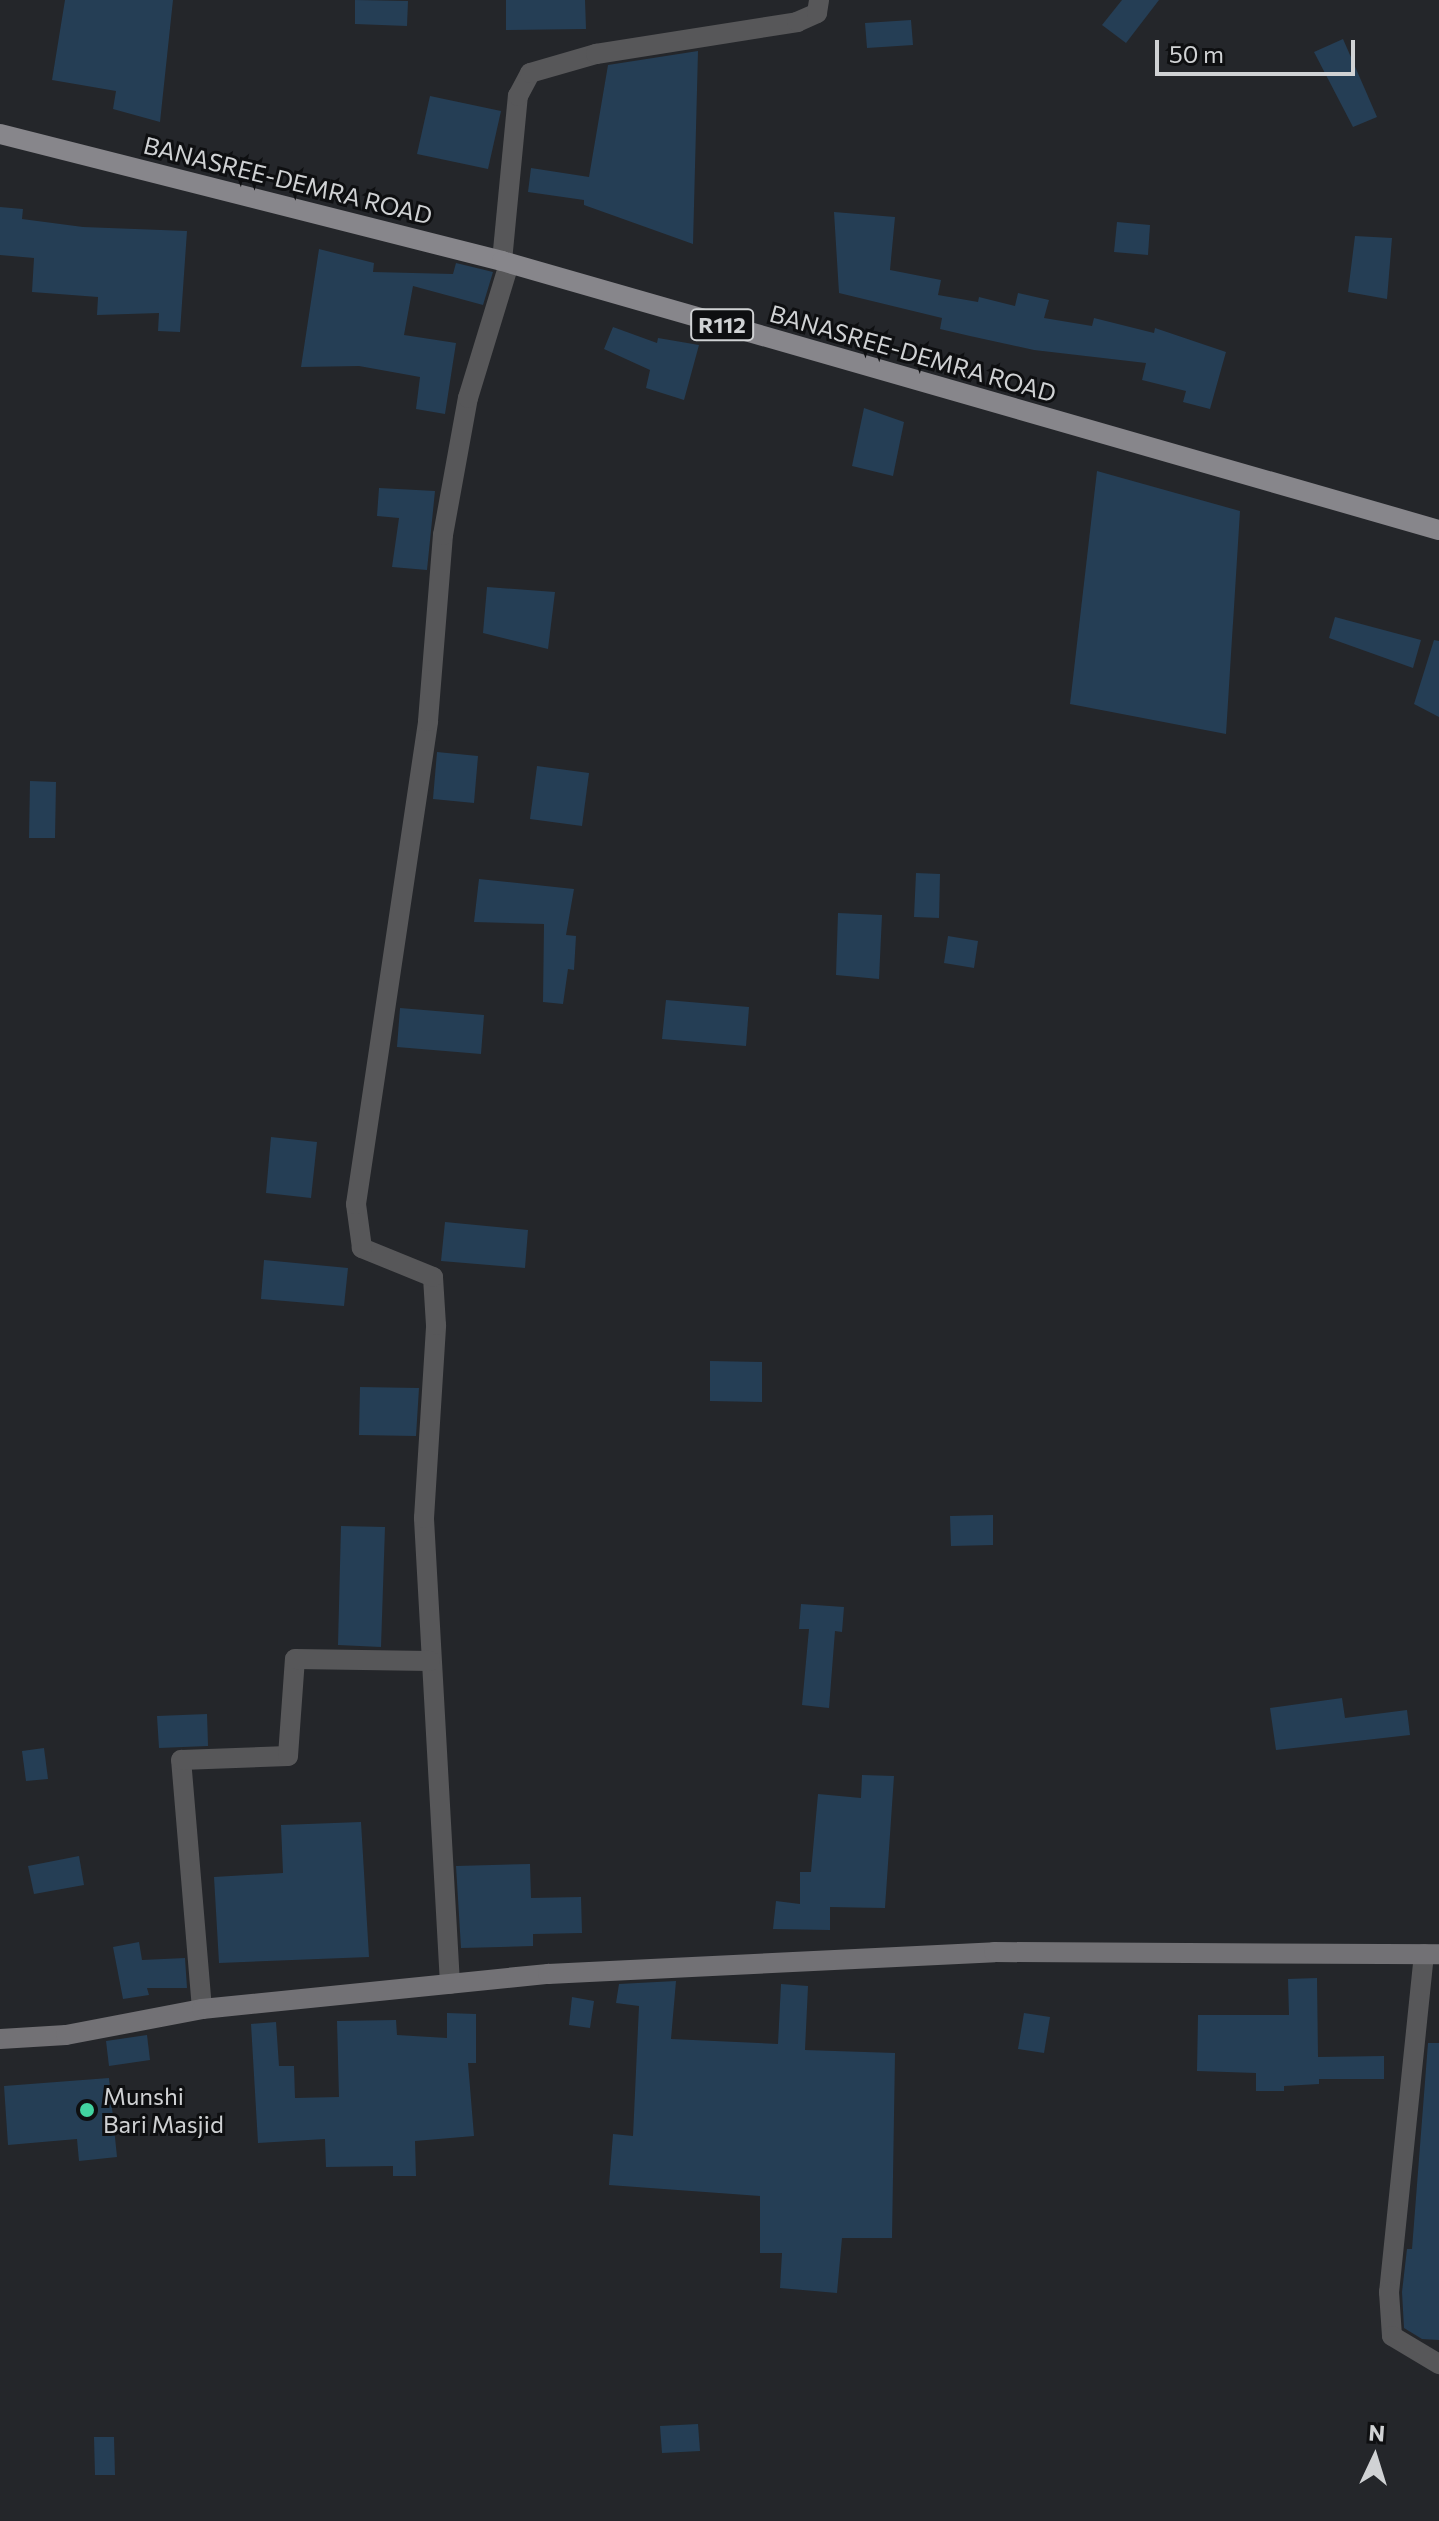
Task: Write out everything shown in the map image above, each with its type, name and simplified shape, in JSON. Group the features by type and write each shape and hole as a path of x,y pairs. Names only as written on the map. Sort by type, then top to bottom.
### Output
{"main road":[{"name":"BANASREE-DEMRA ROAD","path":"0,134 505,263 1439,530"},
{"path":"0,2039 66,2035 202,2009 548,1974 994,1952 1431,1954"}],"street":[{"path":"450,1984 424,1518 436,1325 433,1277 362,1248 356,1204 428,721 443,535 468,398 505,263 518,96 530,73 596,54 797,22 817,13 819,0"},
{"path":"202,2009 181,1760 288,1756 295,1659 430,1661"},
{"path":"1431,1954 1389,2292 1392,2336 1439,2364"}],"building":[{"path":"65,0 173,0 160,122 113,109 116,91 52,80"},
{"path":"355,0 408,1 407,26 355,24"},
{"path":"506,0 585,0 586,29 506,30"},
{"path":"1122,0 1159,0 1126,43 1102,25"},
{"path":"911,20 913,45 867,48 865,23"},
{"path":"1343,39 1377,117 1353,127 1314,52"},
{"path":"698,51 693,244 584,205 584,200 528,192 531,168 589,177 608,65"},
{"path":"430,96 501,111 488,169 417,154"},
{"path":"0,207 23,209 22,219 83,227 187,231 180,332 158,331 159,313 97,315 98,297 32,292 34,258 0,255"},
{"path":"834,212 895,217 890,270 941,280 938,295 978,302 979,297 1015,306 1018,293 1049,300 1044,318 1092,326 1094,318 1154,333 1155,328 1226,352 1210,409 1183,402 1186,391 1142,380 1146,363 1034,350 970,336 940,329 942,318 839,293"},
{"path":"1117,222 1150,225 1148,255 1114,252"},
{"path":"1355,236 1392,238 1387,299 1348,292"},
{"path":"319,249 374,263 373,272 453,274 456,263 493,272 483,305 413,286 404,335 456,343 445,414 416,409 420,377 359,366 301,367"},
{"path":"613,327 657,343 658,338 699,345 684,400 646,388 650,370 604,349"},
{"path":"864,408 904,422 893,476 852,466"},
{"path":"1097,471 1240,511 1226,734 1070,704"},
{"path":"379,488 435,491 427,570 392,567 399,518 377,516"},
{"path":"487,587 555,592 548,649 483,633"},
{"path":"1335,617 1421,640 1413,668 1329,638"},
{"path":"1434,640 1439,641 1439,717 1414,704"},
{"path":"437,752 478,756 474,803 433,799"},
{"path":"537,766 589,773 582,826 530,819"},
{"path":"30,781 56,782 55,838 29,838"},
{"path":"916,873 940,874 939,918 914,917"},
{"path":"479,879 574,889 566,935 576,936 574,970 568,969 563,1004 543,1002 544,924 474,922"},
{"path":"838,913 882,915 879,979 836,975"},
{"path":"948,936 978,941 974,968 944,963"},
{"path":"666,1000 749,1007 746,1046 662,1039"},
{"path":"400,1008 484,1015 481,1054 397,1047"},
{"path":"271,1137 317,1142 311,1198 266,1193"},
{"path":"445,1222 528,1230 525,1268 441,1261"},
{"path":"264,1260 348,1268 344,1306 261,1299"},
{"path":"710,1361 762,1362 762,1402 710,1401"},
{"path":"360,1387 419,1388 416,1436 359,1435"},
{"path":"993,1515 993,1545 951,1546 950,1516"},
{"path":"341,1526 385,1527 381,1647 338,1645"},
{"path":"801,1604 844,1607 842,1632 835,1631 829,1708 802,1705 809,1629 799,1629"},
{"path":"1342,1698 1345,1718 1407,1710 1410,1735 1276,1750 1270,1708"},
{"path":"207,1714 208,1746 159,1748 157,1716"},
{"path":"44,1748 48,1779 26,1781 22,1751"},
{"path":"862,1775 894,1776 885,1908 830,1907 830,1930 773,1929 776,1901 800,1904 800,1872 811,1872 818,1794 861,1798"},
{"path":"361,1822 369,1957 219,1963 214,1877 283,1873 281,1825"},
{"path":"79,1856 84,1885 34,1894 28,1866"},
{"path":"530,1864 531,1898 581,1897 582,1933 533,1934 533,1946 461,1948 456,1866"},
{"path":"139,1942 142,1960 185,1958 187,1988 147,1988 149,1995 123,1999 113,1947"},
{"path":"1317,1978 1318,2057 1384,2056 1384,2079 1319,2079 1319,2084 1284,2086 1284,2091 1256,2091 1256,2073 1197,2071 1198,2015 1289,2015 1288,1979"},
{"path":"676,1981 671,2039 778,2044 781,1984 808,1986 805,2050 895,2053 892,2238 842,2238 837,2293 780,2288 782,2253 760,2253 760,2196 609,2185 613,2134 633,2136 639,2006 616,2003 619,1984"},
{"path":"572,1997 594,2001 590,2028 569,2025"},
{"path":"447,2013 476,2014 476,2063 468,2063 474,2136 415,2141 416,2176 393,2176 393,2166 326,2167 325,2139 258,2143 251,2024 276,2022 279,2066 294,2066 295,2098 339,2097 337,2021 396,2020 397,2035 447,2038"},
{"path":"1024,2013 1050,2017 1044,2053 1018,2049"},
{"path":"147,2035 150,2060 109,2066 106,2041"},
{"path":"1428,2043 1439,2043 1439,2340 1422,2339 1404,2328 1402,2292 1407,2249 1412,2249"},
{"path":"109,2078 117,2157 79,2161 77,2139 8,2145 4,2086"},
{"path":"698,2424 700,2451 662,2453 660,2426"},
{"path":"94,2437 114,2437 115,2475 95,2475"}],"place":[{"name":"Munshi Bari Masjid","path":"87,2110"}]}
